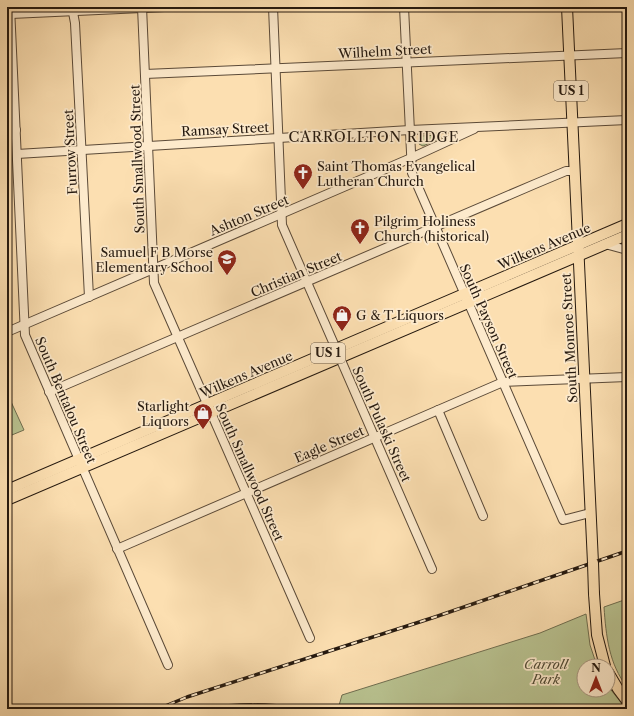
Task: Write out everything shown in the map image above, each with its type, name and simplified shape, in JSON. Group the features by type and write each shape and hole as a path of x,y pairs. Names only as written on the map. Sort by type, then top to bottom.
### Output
{"main road":[{"name":"South Monroe Street","path":"567,7 595,613 597,635 603,658"},
{"name":"Wilkens Avenue","path":"7,500 80,464 578,251 627,224"},
{"name":"Wilkens Avenue","path":"578,251 604,244 627,234"},
{"name":"Wilkens Avenue","path":"7,490 80,464"},
{"path":"616,686 627,701"}],"street":[{"path":"11,11 164,7"},
{"name":"South Pulaski Street","path":"273,7 282,225 432,569"},
{"name":"South Payson Street","path":"404,7 412,173 563,520 590,516"},
{"name":"South Smallwood Street","path":"142,8 154,283 310,638"},
{"name":"Furrow Street","path":"72,9 75,23 89,297"},
{"name":"South Bentalou Street","path":"11,11 25,335 168,665"},
{"name":"Wilhelm Street","path":"145,74 627,53"},
{"name":"Ramsay Street","path":"17,154 410,130 627,120"},
{"name":"Ashton Street","path":"7,332 411,158 477,127"},
{"path":"7,130 16,130"},
{"name":"Christian Street","path":"49,392 566,171 574,171"},
{"path":"604,244 627,250"},
{"name":"Eagle Street","path":"117,549 503,382 627,377"},
{"path":"438,410 484,516"}],"green space":[{"path":"440,135 441,138 423,146 419,144 419,138 421,136"},
{"path":"7,393 24,430 7,437"},
{"path":"627,599 627,687 616,669 616,658 612,658 607,639 604,607"},
{"name":"Carroll Park","path":"586,614 590,645 594,658 576,658 576,698 616,698 616,696 626,709 338,709 342,695 540,633"}],"railway":[{"path":"158,709 187,697 435,617 627,551"},
{"path":"204,709 251,705 297,709"}],"place":[{"name":"Saint Thomas Evangelical Lutheran Church","path":"303,190"},
{"name":"Pilgrim Holiness Church (historical)","path":"360,245"},
{"name":"Samuel F B Morse Elementary School","path":"227,276"},
{"name":"G & T Liquors","path":"342,332"},
{"name":"Starlight Liquors","path":"203,430"}],"district":[{"name":"CARROLLTON RIDGE","path":"374,137"}]}
